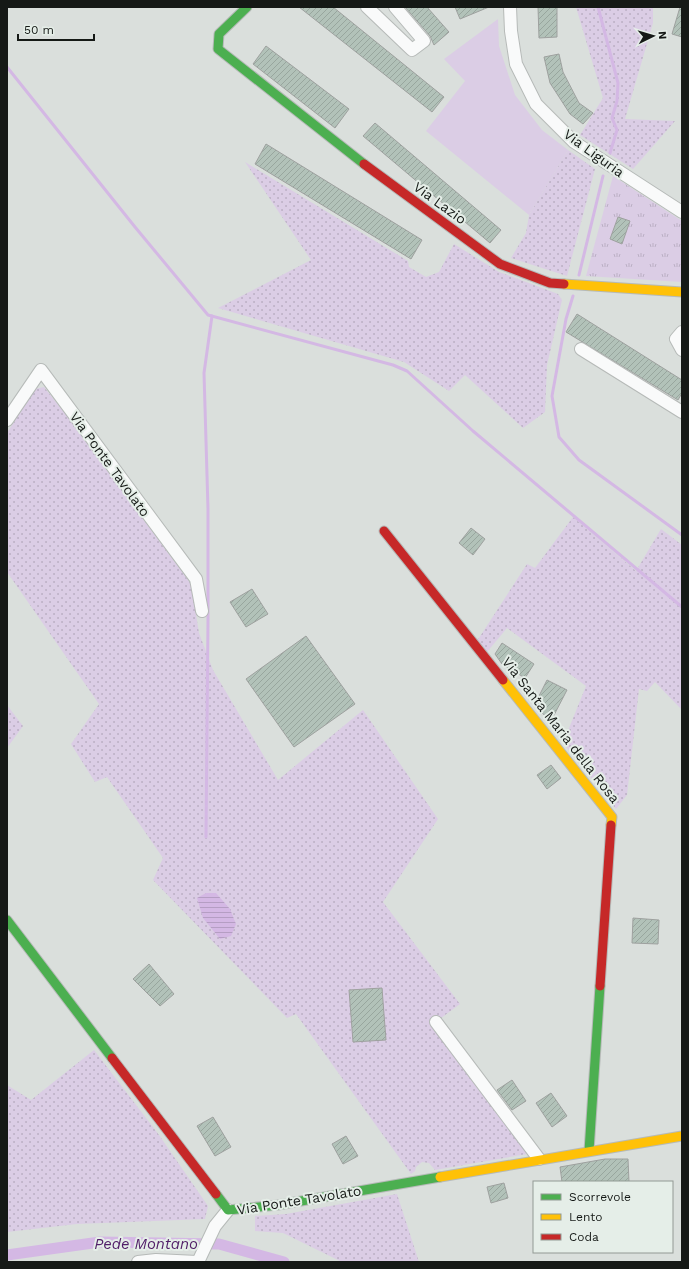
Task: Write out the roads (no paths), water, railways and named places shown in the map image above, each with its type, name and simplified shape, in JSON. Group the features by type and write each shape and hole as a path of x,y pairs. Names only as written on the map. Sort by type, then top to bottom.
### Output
{"street":[{"name":"Via Lazio","path":"248,7 220,34 218,49 368,167 500,264 550,283 682,292"},
{"path":"367,7 412,50 424,41 395,7"},
{"name":"Via Liguria","path":"510,7 511,31 516,64 536,104 574,142 682,212"},
{"path":"682,332 676,339 682,350"},
{"path":"581,350 682,412"},
{"name":"Via Ponte Tavolato","path":"7,420 42,370 196,579 202,611"},
{"name":"Via Santa Maria della Rosa","path":"384,531 612,817 589,1151"},
{"name":"Via Ponte Tavolato","path":"7,920 228,1210 278,1205 539,1159 682,1136"},
{"path":"436,1022 539,1159"},
{"path":"138,1262 156,1260 199,1260 212,1233 228,1210"}],"waterway":[{"path":"598,7 618,83 617,101 612,118 617,130 610,153"},
{"path":"7,67 135,227 208,315 393,365 407,371 473,431 682,607"},
{"path":"579,275 603,176"},
{"path":"573,296 566,319 552,396 559,437 579,460 682,535"},
{"path":"206,837 208,509 204,373 212,316"},
{"name":"Pede Montano","path":"7,1255 100,1242 219,1244 284,1262"}]}
